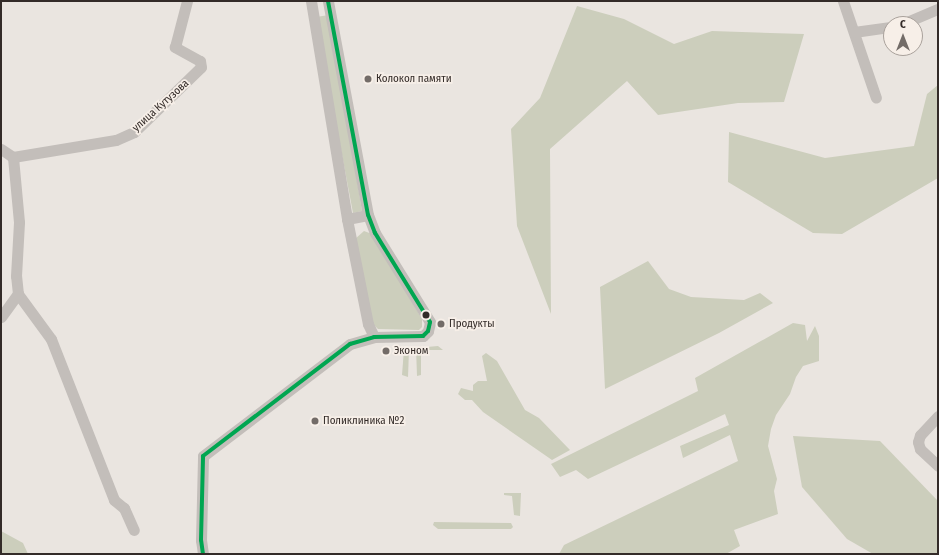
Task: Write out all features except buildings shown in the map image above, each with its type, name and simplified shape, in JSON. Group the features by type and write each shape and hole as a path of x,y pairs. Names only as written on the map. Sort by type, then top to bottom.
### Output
{"street":[{"name":"улица Кутузова","path":"12,157 116,140 134,132 201,67 200,61 175,46 187,1"},
{"path":"311,1 348,220 368,324 374,337"},
{"path":"203,554 201,540 203,456 331,357 361,339 374,337 423,336 428,331 430,322 375,233 368,215 328,1"},
{"path":"843,1 876,98"},
{"path":"921,16 938,9"},
{"path":"854,32 883,28"},
{"path":"2,151 12,157 19,222 16,276 18,294 51,339 114,500 124,508 134,530"},
{"path":"348,220 368,215"},
{"path":"1,317 18,294"},
{"path":"938,416 920,435 918,442 920,449 938,466"}],"green space":[{"path":"577,6 624,19 674,44 712,31 804,34 784,102 738,103 658,115 627,81 550,149 551,314 517,226 511,129 540,98"},
{"path":"329,15 362,211 353,213 316,17"},
{"path":"938,85 938,178 842,234 813,233 728,182 729,132 825,158 914,146 927,94"},
{"path":"364,231 372,234 422,319 422,327 419,330 378,329 373,324 355,239"},
{"path":"648,261 669,289 691,297 744,300 760,293 773,303 719,333 605,389 600,287"},
{"path":"793,323 805,325 807,341 815,326 819,336 819,361 803,366 796,377 790,394 776,415 771,429 768,446 777,479 774,491 778,514 734,530 740,546 726,554 559,554 564,545 738,461 730,435 683,458 680,446 729,425 725,414 588,479 576,470 560,477 551,464 698,391 695,378"},
{"path":"438,346 443,350 421,350 421,375 417,376 416,348"},
{"path":"404,349 409,350 408,377 402,375"},
{"path":"486,353 497,361 525,410 539,418 570,450 552,460 483,412 472,400 465,400 458,394 461,388 473,391 473,385 478,381 487,381 482,356"},
{"path":"793,436 880,441 938,501 938,554 873,554 847,539 802,487"},
{"path":"504,493 521,493 520,516 514,515 512,496 504,495"},
{"path":"434,522 511,523 513,527 511,529 438,529 433,525"},
{"path":"1,531 23,543 28,554 1,554"}],"transit line":[{"path":"203,554 201,540 203,456 350,344 374,337 423,336 428,331 430,322 375,233 368,215 328,1"}],"place":[{"name":"Колокол памяти","path":"368,79"},
{"name":"Продукты","path":"441,324"},
{"name":"Эконом","path":"386,351"},
{"name":"Поликлиника №2","path":"315,421"}]}
